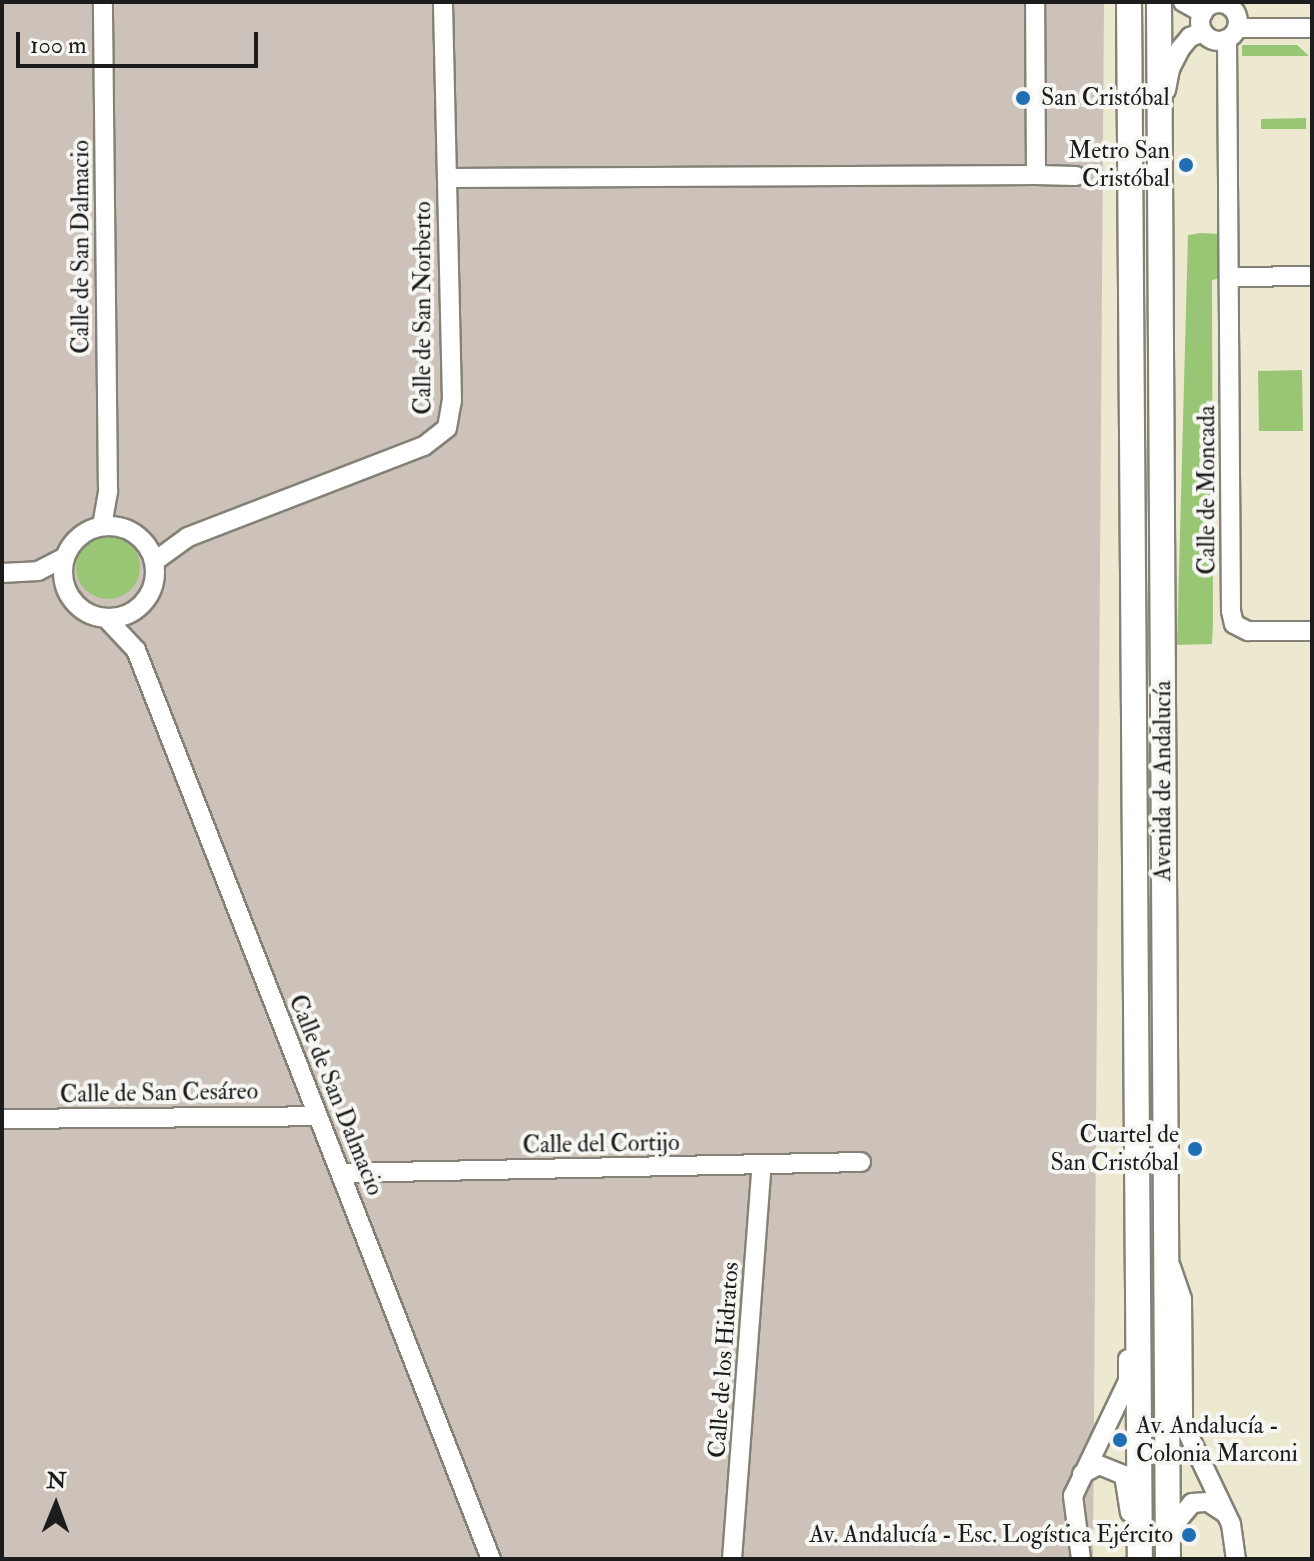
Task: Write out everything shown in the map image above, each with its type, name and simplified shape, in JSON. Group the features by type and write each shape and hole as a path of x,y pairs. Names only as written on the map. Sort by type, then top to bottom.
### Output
{"main road":[{"name":"Avenida de Andalucía","path":"1129,2 1136,1085 1140,1175 1140,1559"},
{"name":"Avenida de Andalucía","path":"1159,2 1168,1559"}],"street":[{"name":"Calle de San Dalmacio","path":"102,526 108,491 103,2"},
{"name":"Calle de San Norberto","path":"155,561 188,537 424,446 447,428 452,401 443,2"},
{"path":"1035,2 1036,175"},
{"path":"1183,2 1217,10"},
{"path":"1161,121 1175,59 1190,37 1217,10"},
{"path":"1217,10 1213,40 1232,34 1312,28"},
{"name":"Calle de Moncada","path":"1217,10 1232,34 1230,531 1234,624 1248,631 1312,631"},
{"path":"447,178 1076,176"},
{"path":"1232,277 1312,276"},
{"name":"Calle de San Dalmacio","path":"108,491 126,528"},
{"path":"102,526 126,528 145,541 155,561 154,586 140,607 124,616 106,618 88,613 74,602 65,586 64,558 72,543 85,531 102,526"},
{"name":"Calle de San Norberto","path":"145,541 188,537"},
{"path":"2,573 38,571 64,558"},
{"path":"38,571 65,586"},
{"name":"Calle de San Dalmacio","path":"136,650 140,607"},
{"name":"Calle de San Dalmacio","path":"106,618 136,650 491,1559"},
{"name":"Avenida de Andalucía","path":"1081,1559 1071,1506 1082,1474 1128,1381 1128,1124 1136,1085"},
{"name":"Calle de San Cesáreo","path":"2,1119 317,1116"},
{"name":"Calle del Cortijo","path":"342,1173 861,1162"},
{"name":"Calle de los Hidratos","path":"732,1559 762,1164"},
{"path":"1167,1254 1182,1299 1183,1423 1235,1536 1236,1559"},
{"path":"1082,1474 1099,1465 1124,1475 1130,1503 1130,1559"},
{"path":"1168,1532 1192,1503 1208,1502 1225,1513"}],"shaded area":[{"path":"2,2 1104,2 1093,1559 2,1559"}],"green space":[{"path":"1242,45 1297,45 1309,56 1242,56"},
{"path":"1306,118 1306,129 1261,129 1261,119"},
{"path":"1221,234 1222,278 1212,280 1212,644 1177,645 1188,235"},
{"path":"1302,370 1303,431 1259,431 1258,371"},
{"path":"102,535 114,535 131,544 138,555 138,579 131,590 114,599 102,599 90,594 81,585 76,573 76,561 81,549 90,540"}],"place":[{"name":"San Cristóbal","path":"1023,98"},
{"name":"Metro San Cristóbal","path":"1186,165"},
{"name":"Cuartel de San Cristóbal","path":"1195,1149"},
{"name":"Av. Andalucía - Colonia Marconi","path":"1120,1440"},
{"name":"Av. Andalucía - Esc. Logística Ejército","path":"1189,1535"}]}
